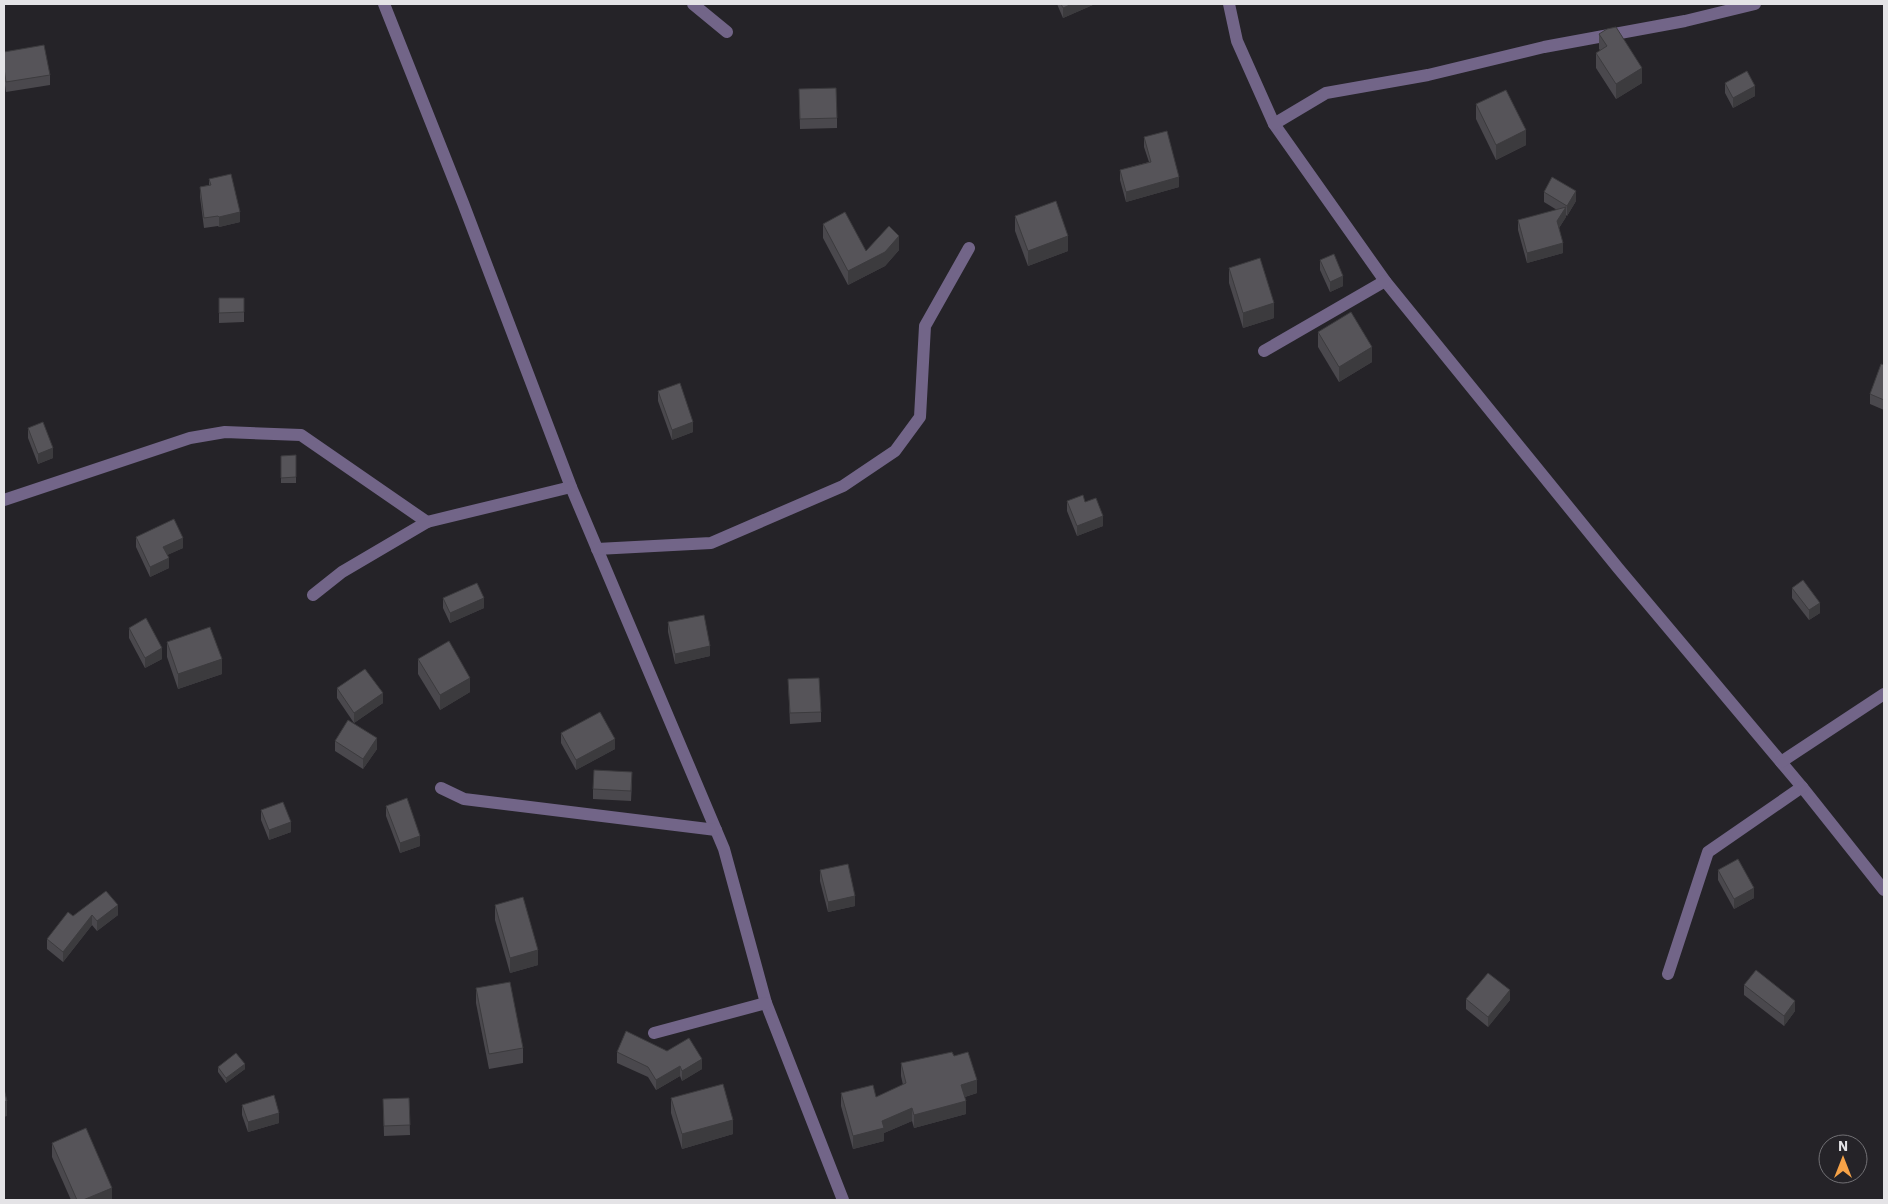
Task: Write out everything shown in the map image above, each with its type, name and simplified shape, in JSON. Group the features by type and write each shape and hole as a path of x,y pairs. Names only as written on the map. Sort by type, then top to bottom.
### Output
{"street":[{"path":"384,4 463,203 571,487 724,850 766,1003 843,1200"},
{"path":"693,4 727,32"},
{"path":"1229,4 1238,41 1274,124 1385,281 1618,568 1802,787 1884,890"},
{"path":"1274,124 1326,93 1428,75 1544,47 1685,21 1755,4"},
{"path":"597,549 712,543 843,486 895,451 920,417 924,326 969,248"},
{"path":"1264,351 1385,281"},
{"path":"4,500 190,438 225,432 301,435 427,522"},
{"path":"313,595 342,572 427,522 571,487"},
{"path":"1781,762 1884,694"},
{"path":"1668,974 1708,852 1802,787"},
{"path":"441,788 464,799 716,830"},
{"path":"654,1033 766,1003"}],"building":[{"path":"1061,4 1072,4 1063,8"},
{"path":"1616,27 1642,68 1616,84 1596,53 1607,46 1599,34 1607,29"},
{"path":"44,45 50,75 6,82 4,52"},
{"path":"1747,71 1755,86 1733,98 1725,83"},
{"path":"836,88 837,118 800,119 799,89"},
{"path":"1506,90 1526,130 1496,145 1476,104"},
{"path":"1167,131 1179,177 1126,192 1120,170 1151,162 1144,137"},
{"path":"231,174 240,212 204,218 200,187 211,185 209,179"},
{"path":"1552,177 1576,191 1567,206 1544,192"},
{"path":"1056,201 1068,236 1028,251 1015,216"},
{"path":"1566,207 1557,221 1563,243 1527,253 1518,220"},
{"path":"845,212 866,251 889,226 899,236 885,252 848,271 823,224"},
{"path":"1334,254 1343,276 1330,282 1320,260"},
{"path":"1260,258 1274,303 1243,313 1229,268"},
{"path":"219,298 244,298 244,312 219,313"},
{"path":"1351,312 1372,347 1339,367 1318,332"},
{"path":"1881,364 1884,365 1884,400 1870,394"},
{"path":"680,383 693,422 672,430 658,391"},
{"path":"43,422 53,448 38,454 28,428"},
{"path":"296,455 296,477 281,478 281,456"},
{"path":"1083,495 1085,502 1096,498 1103,516 1077,526 1067,501"},
{"path":"174,519 183,538 163,547 169,558 150,567 136,537"},
{"path":"1803,580 1820,603 1809,610 1792,588"},
{"path":"477,583 484,598 450,613 443,598"},
{"path":"704,615 710,646 675,654 668,622"},
{"path":"146,618 162,648 145,658 129,628"},
{"path":"210,627 222,659 178,674 167,642"},
{"path":"449,641 470,678 440,695 418,659"},
{"path":"365,669 383,693 354,713 337,688"},
{"path":"819,678 821,712 790,713 788,679"},
{"path":"600,712 615,739 576,760 561,733"},
{"path":"348,720 377,738 363,759 335,741"},
{"path":"594,770 632,772 631,791 593,789"},
{"path":"407,798 420,836 400,843 386,806"},
{"path":"283,802 291,822 269,830 261,810"},
{"path":"1738,859 1754,888 1734,899 1718,870"},
{"path":"848,864 855,896 828,902 820,870"},
{"path":"106,891 118,905 97,921 92,915 63,952 47,939 68,912 73,916"},
{"path":"523,897 538,950 510,958 495,905"},
{"path":"1756,970 1795,1001 1784,1016 1744,985"},
{"path":"1488,973 1510,990 1488,1017 1466,999"},
{"path":"510,982 523,1048 489,1054 476,988"},
{"path":"626,1031 667,1051 689,1038 702,1059 682,1071 680,1066 656,1080 648,1067 617,1052"},
{"path":"952,1052 954,1056 968,1052 977,1080 961,1085 966,1101 914,1115 912,1108 882,1121 884,1128 853,1136 841,1093 873,1085 876,1097 906,1083 901,1063"},
{"path":"236,1053 245,1064 226,1078 218,1067"},
{"path":"723,1084 733,1120 682,1134 671,1098"},
{"path":"4,1089 7,1101 4,1102"},
{"path":"274,1095 279,1113 248,1122 242,1105"},
{"path":"409,1098 410,1125 384,1126 383,1099"},
{"path":"86,1128 112,1188 83,1200 77,1200 52,1143"}]}
